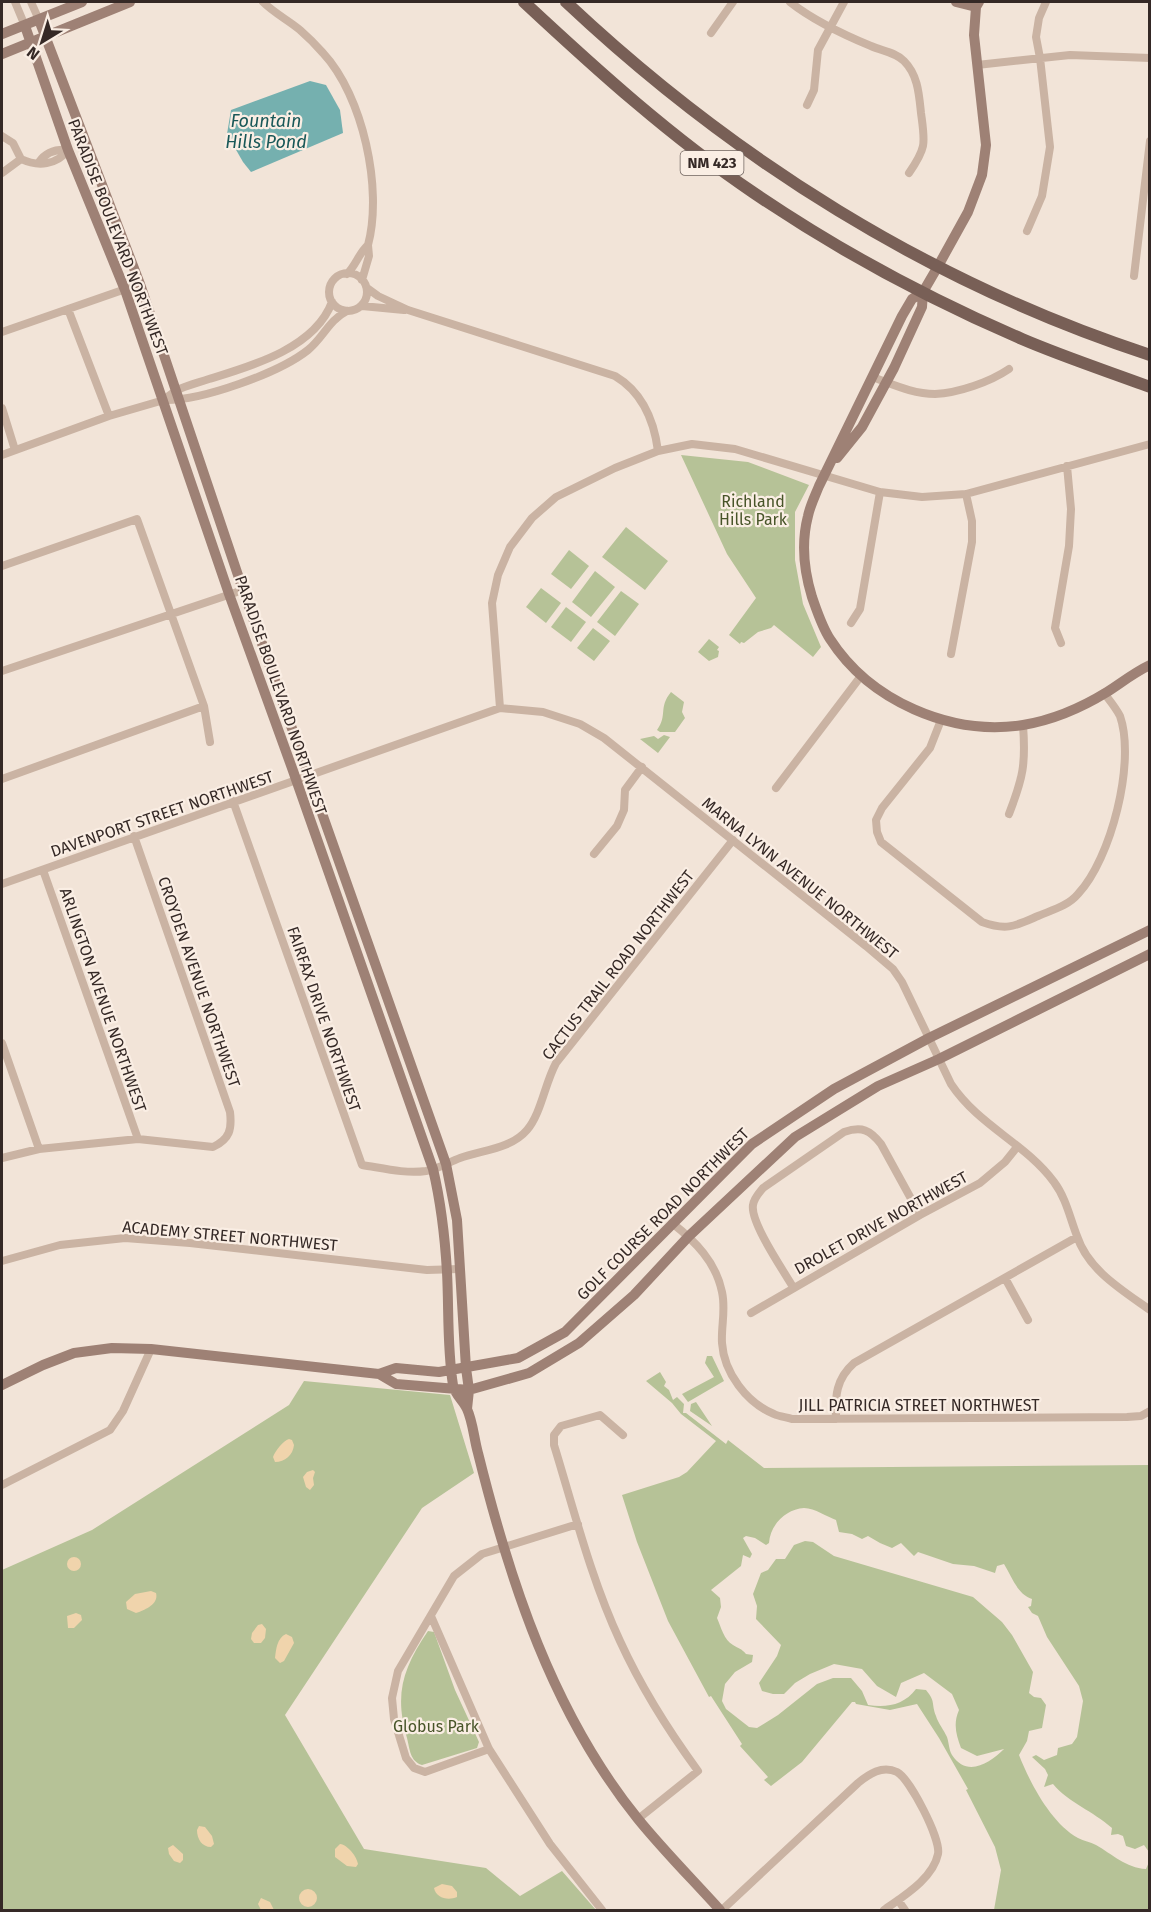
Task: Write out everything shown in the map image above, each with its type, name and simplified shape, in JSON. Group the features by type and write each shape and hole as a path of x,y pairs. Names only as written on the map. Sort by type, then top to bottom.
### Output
{"main road":[{"name":"NM 423","path":"524,2 632,100 712,163 801,224 923,292 1023,339 1149,387"},
{"name":"NM 423","path":"566,2 664,89 753,156 845,216 937,267 1052,319 1149,355"}],"street":[{"name":"PARADISE BOULEVARD NORTHWEST","path":"15,2 32,42 68,150 125,290 229,594 433,1169 439,1196 447,1269 451,1370 454,1389 467,1409 504,1547 537,1643 560,1695 608,1776 638,1819 721,1911"},
{"name":"PARADISE BOULEVARD NORTHWEST","path":"31,2 140,284 243,590 384,991 396,994 389,1005 446,1164 457,1220 466,1368 470,1390 467,1409"},
{"path":"2,34 82,2"},
{"path":"2,54 130,2"},
{"path":"263,2 299,29 324,54 340,78 352,104 365,141 372,179 373,215 368,245 369,256 362,280"},
{"path":"711,33 733,2"},
{"path":"790,2 829,27 892,53 904,61 912,71 917,82 924,147 909,172"},
{"path":"807,105 814,90 818,50 844,2"},
{"path":"825,475 862,428 887,382 922,307 923,292 968,212 982,175 986,146 974,35 978,4 956,2"},
{"path":"1027,231 1042,196 1050,147 1036,38 1039,18 1046,2"},
{"path":"977,65 1070,55 1149,58"},
{"path":"2,136 13,143 21,159 48,164 62,158 68,150 86,142"},
{"path":"1134,276 1149,141"},
{"path":"2,173 21,159"},
{"path":"347,274 368,245"},
{"path":"408,310 362,306 353,311 347,311 336,307 329,291 337,277 347,274 358,276 367,288 378,296 408,310 615,376 627,383 643,401 656,437 658,450"},
{"path":"2,332 140,284"},
{"path":"362,306 367,288"},
{"path":"923,292 912,299 872,376 808,515 804,544 806,577 828,636 841,655 861,676 885,694 914,710 941,720 974,726 1023,725 1053,719 1104,693 1149,665"},
{"path":"164,400 176,388 252,365 279,353 302,339 316,326 332,302"},
{"path":"68,309 109,416"},
{"path":"2,455 109,416 164,400 180,400 256,377 283,366 306,351 331,322 347,311"},
{"path":"872,376 914,391 935,393 993,380 1009,369"},
{"path":"2,408 15,450"},
{"path":"500,708 492,603 498,575 510,546 532,518 556,497 658,450 692,444 735,449 880,492 922,497 966,494 1149,444"},
{"path":"1061,643 1055,628 1069,546 1071,509 1066,466"},
{"path":"851,623 860,609 880,492"},
{"path":"951,654 972,542 972,521 966,494"},
{"path":"2,566 137,519 204,706 210,742"},
{"path":"2,671 243,590"},
{"path":"776,788 861,676"},
{"path":"941,720 930,748 882,808 876,820 877,832 881,842 982,921 996,927 1011,927 1066,904 1077,896 1092,876 1113,829 1124,767 1120,717 1104,693"},
{"path":"2,778 204,706"},
{"name":"MARNA LYNN AVENUE NORTHWEST","path":"500,708 543,712 580,724 604,738 892,969 902,982 961,1099 987,1124 1039,1165 1054,1182 1065,1202 1085,1253 1101,1272 1149,1310"},
{"name":"DAVENPORT STREET NORTHWEST","path":"2,884 500,708"},
{"path":"1009,814 1021,783 1025,758 1023,725"},
{"path":"594,854 617,826 624,810 625,790 642,767"},
{"name":"FAIRFAX DRIVE NORTHWEST","path":"234,801 362,1165 401,1171 424,1171 446,1164"},
{"name":"CROYDEN AVENUE NORTHWEST","path":"134,836 230,1112 232,1126 228,1136 213,1147 138,1139"},
{"path":"316,838 333,865 342,871"},
{"name":"CACTUS TRAIL ROAD NORTHWEST","path":"446,1164 515,1140 527,1130 537,1114 548,1079 556,1063 733,840"},
{"name":"ARLINGTON AVENUE NORTHWEST","path":"43,870 138,1139"},
{"name":"GOLF COURSE ROAD NORTHWEST","path":"379,1374 396,1368 439,1372 518,1358 565,1332 752,1144 834,1089 930,1038 1149,930"},
{"name":"GOLF COURSE ROAD NORTHWEST","path":"2,1385 74,1353 112,1348 151,1349 379,1374 396,1384 470,1390 529,1373 579,1344 634,1295 689,1236 795,1137 878,1086 939,1059 1149,954"},
{"path":"367,981 384,991"},
{"path":"381,1021 389,1005"},
{"path":"2,1043 39,1149"},
{"path":"400,1075 407,1053"},
{"path":"793,1287 756,1222 753,1204 763,1188 844,1132 854,1128 874,1135 882,1144 920,1215"},
{"path":"2,1158 39,1149 138,1139"},
{"name":"DROLET DRIVE NORTHWEST","path":"751,1312 980,1183 1005,1162 1017,1147"},
{"name":"JILL PATRICIA STREET NORTHWEST","path":"672,1223 689,1236 709,1260 717,1275 725,1311 722,1346 728,1367 740,1388 756,1403 774,1414 792,1419 836,1419 1127,1417 1141,1416 1149,1412"},
{"path":"836,1419 836,1389 846,1370 854,1363 1077,1237"},
{"name":"ACADEMY STREET NORTHWEST","path":"2,1261 60,1245 125,1238 190,1242 427,1270 459,1269"},
{"path":"1005,1278 1028,1320"},
{"path":"2,1485 110,1430 123,1411 151,1349"},
{"path":"623,1435 600,1415 561,1426 554,1435 554,1445 604,1604 619,1639 637,1676 675,1740 698,1771 638,1819"},
{"path":"489,1749 425,1772 414,1768 406,1758 394,1719 392,1698 398,1671 454,1576 482,1554 578,1524"},
{"path":"431,1616 489,1749 550,1844 602,1911"},
{"path":"721,1911 858,1783 871,1773 885,1770 897,1772 905,1780 934,1830 938,1843 938,1854 925,1877 884,1911"},
{"path":"898,1900 905,1911"}],"green space":[{"name":"Richland Hills Park","path":"681,455 748,462 809,485 795,512 795,560 803,604 821,647 813,657 774,625 740,644 729,635 756,598 727,554"},
{"path":"626,527 668,561 645,590 602,557"},
{"path":"569,550 589,566 571,589 551,574"},
{"path":"595,571 615,587 591,617 572,602"},
{"path":"541,588 561,603 546,623 526,607"},
{"path":"621,591 639,604 615,636 597,622"},
{"path":"566,607 586,622 571,642 551,627"},
{"path":"593,628 610,641 594,661 577,648"},
{"path":"709,639 719,647 717,650 719,651 718,657 709,661 698,652"},
{"path":"671,692 684,702 682,712 685,718 675,732 660,732 657,730 662,720 665,703"},
{"path":"664,735 670,737 658,753 640,739 654,736 658,739"},
{"path":"707,1356 712,1356 724,1381 688,1402 682,1394 714,1377 705,1363"},
{"path":"660,1372 666,1382 664,1386 669,1390 673,1400 677,1397 684,1404 683,1413 726,1444 728,1440 764,1468 1149,1465 1149,1852 1144,1845 1135,1849 1126,1846 1123,1836 1111,1835 1112,1828 1059,1791 1053,1784 1044,1787 1048,1775 1032,1757 1036,1755 1044,1760 1057,1755 1058,1748 1072,1744 1077,1737 1083,1701 1079,1686 1047,1637 1038,1616 1028,1607 1031,1606 1032,1599 1022,1593 1004,1564 997,1566 995,1573 974,1566 953,1564 918,1552 914,1556 901,1543 892,1548 868,1536 862,1539 852,1534 839,1532 836,1520 804,1508 791,1511 780,1519 772,1530 769,1543 766,1545 755,1538 746,1536 743,1538 752,1554 750,1558 743,1555 741,1566 711,1590 720,1598 721,1607 717,1618 725,1637 746,1654 753,1655 752,1662 735,1672 725,1684 722,1701 726,1709 749,1727 757,1728 778,1715 817,1684 833,1678 851,1678 862,1691 868,1705 895,1704 906,1699 916,1689 926,1690 947,1737 952,1755 964,1766 971,1767 985,1763 1004,1749 977,1756 961,1748 956,1729 959,1710 952,1694 924,1673 901,1683 896,1697 877,1686 862,1669 834,1664 795,1683 784,1694 762,1691 759,1683 777,1656 781,1645 756,1619 757,1606 753,1594 761,1573 768,1570 776,1559 785,1559 794,1545 805,1541 813,1542 834,1556 973,1597 1002,1622 1012,1635 1033,1672 1029,1693 1041,1698 1046,1705 1042,1728 1029,1731 1027,1741 1019,1755 1035,1790 1050,1813 1078,1838 1096,1845 1132,1866 1146,1869 1149,1862 1149,1910 994,1910 1001,1870 995,1847 966,1790 968,1789 917,1704 890,1710 852,1702 802,1762 771,1786 764,1780 768,1777 740,1746 742,1744 711,1696 709,1697 668,1621 637,1542 622,1495 679,1477 687,1472 716,1441 681,1414 672,1403 646,1381"},
{"path":"304,1381 450,1395 474,1473 422,1508 285,1715 364,1849 486,1868 520,1896 562,1871 596,1910 2,1910 2,1570 92,1530 289,1405"},
{"path":"696,1402 712,1426 690,1411 691,1404"},
{"name":"Globus Park","path":"428,1631 434,1632 455,1690 479,1742 477,1748 422,1765 415,1761 410,1751 403,1722 401,1695 412,1657"}],"sand":[{"path":"289,1439 294,1445 292,1452 285,1459 275,1462 273,1457 276,1452"},
{"path":"313,1470 315,1472 314,1485 310,1490 306,1487 303,1477 307,1472"},
{"path":"71,1557 77,1557 81,1564 77,1571 71,1571 67,1567 67,1561"},
{"path":"151,1591 156,1593 156,1597 150,1606 136,1613 127,1609 126,1602 135,1594"},
{"path":"76,1613 81,1615 82,1620 74,1628 68,1628 67,1616"},
{"path":"262,1624 266,1629 265,1638 261,1643 254,1643 251,1639 252,1633 258,1625"},
{"path":"286,1634 292,1637 294,1643 284,1661 280,1663 275,1658 277,1648 279,1641"},
{"path":"199,1826 205,1827 212,1836 214,1844 211,1847 205,1846 199,1839 197,1830"},
{"path":"340,1844 354,1855 358,1864 356,1867 347,1866 335,1857 335,1849"},
{"path":"173,1845 183,1854 183,1860 180,1863 174,1861 169,1854 168,1848"},
{"path":"442,1884 452,1886 457,1892 457,1897 446,1899 437,1894 434,1888"},
{"path":"308,1889 314,1892 317,1898 314,1904 308,1907 302,1904 299,1898 302,1892"},
{"path":"261,1898 270,1902 274,1910 261,1910 258,1904"}],"water":[{"name":"Fountain Hills Pond","path":"310,81 326,85 340,110 343,133 251,172 227,134 231,110"}]}
